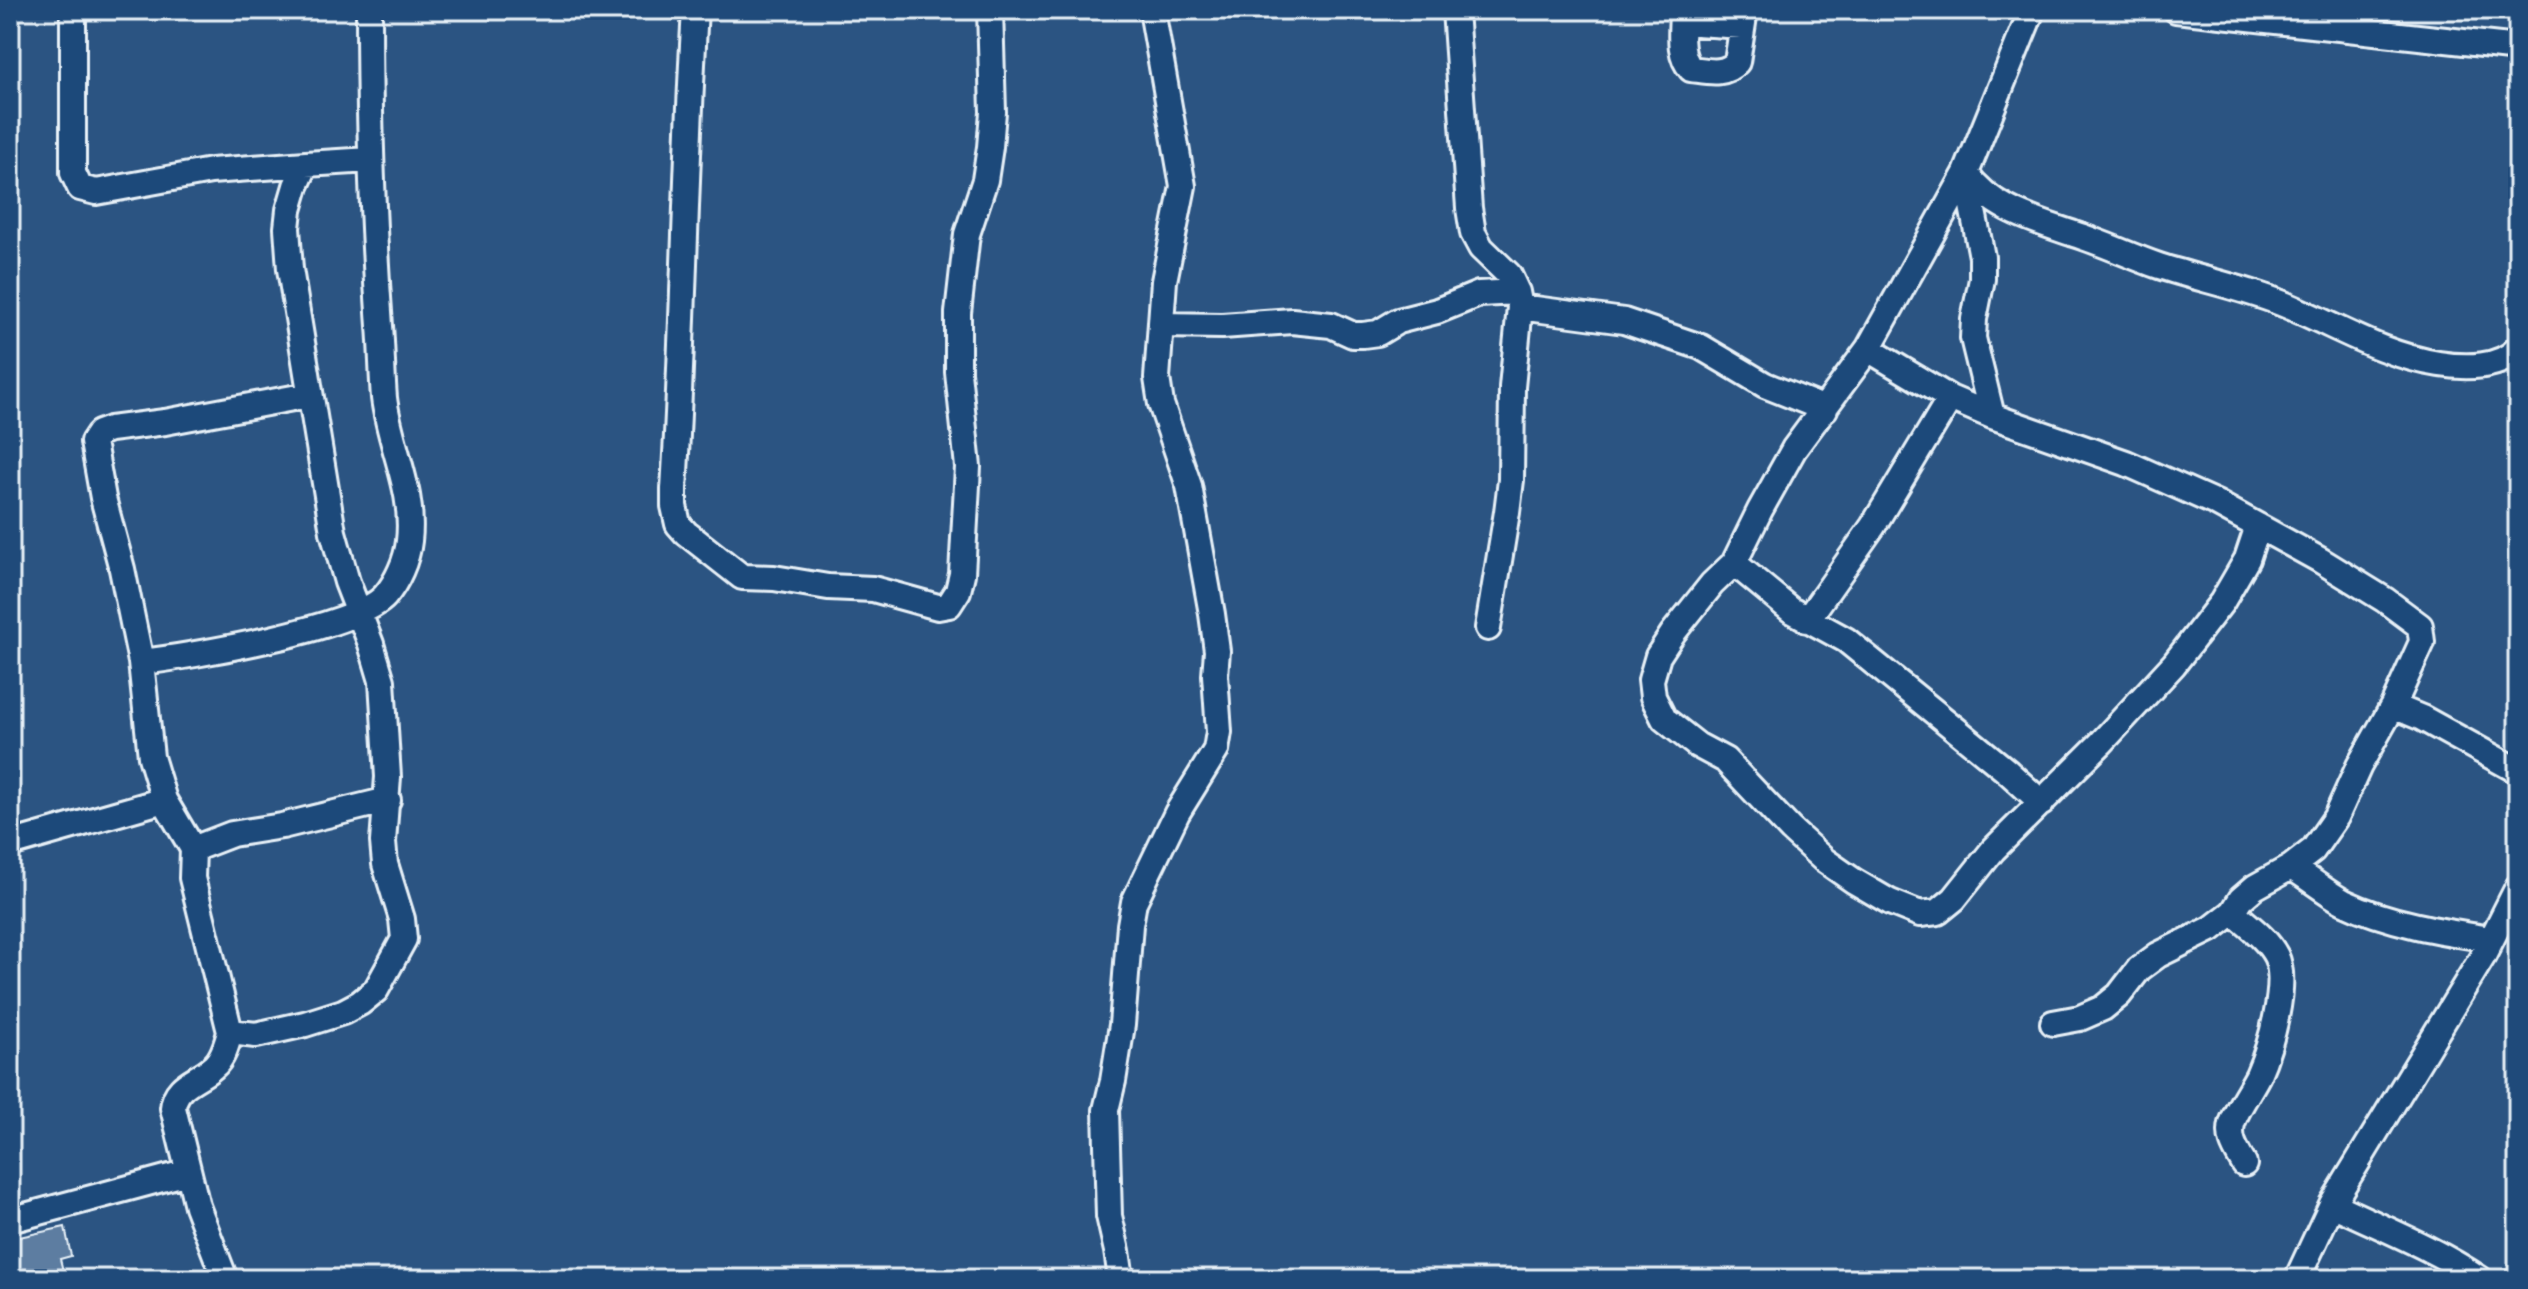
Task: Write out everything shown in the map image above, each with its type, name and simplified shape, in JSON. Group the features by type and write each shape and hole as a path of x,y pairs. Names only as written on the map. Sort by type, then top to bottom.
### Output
{"street":[{"path":"73,10 73,173 80,188 96,192 252,166 370,160"},
{"path":"141,662 183,657 277,637 359,614 384,598 401,570 409,542 406,482 384,398 370,160 369,10"},
{"path":"695,10 687,134 683,329 674,489 678,524 742,577 873,589 938,607 949,605 958,591 962,574 968,467 958,372 958,313 967,234 985,180 990,147 993,112 990,10"},
{"path":"1121,1279 1109,1216 1106,1110 1122,1025 1132,913 1148,867 1216,750 1219,732 1215,675 1217,651 1212,614 1189,486 1161,404 1157,378 1164,281 1183,186 1152,10"},
{"path":"1455,10 1473,233 1481,248 1509,275 1519,299 1512,387 1510,491 1488,628"},
{"path":"2032,10 1966,173 1868,349 1794,449 1734,563 1712,584 1658,656 1651,680 1653,697 1664,719 1697,745 1725,760 1824,860 1890,902 1920,914 1938,912 1954,899 1993,850 2174,664 2222,602 2247,559 2258,526"},
{"path":"2176,10 2347,20 2518,48"},
{"path":"1682,16 1744,18 1737,62 1723,72 1691,69 1685,64 1682,56 1682,16"},
{"path":"230,1032 256,1035 305,1024 360,1003 376,990 404,939 402,919 385,864 383,842 388,800 382,681 333,532 290,269 289,210 306,164"},
{"path":"1966,173 1976,188 2029,220 2160,267 2246,290 2396,354 2438,364 2469,366 2492,363 2511,356 2518,348"},
{"path":"1966,173 1982,257 1982,279 1973,338 1992,416"},
{"path":"1161,325 1222,326 1292,321 1331,325 1353,335 1363,335 1378,333 1398,321 1437,311 1479,294 1519,299 1624,321 1688,342 1765,385 1825,409"},
{"path":"1868,349 1950,398 2126,463 2216,503 2333,568 2420,626 2422,642 2393,706 2322,840 2291,867 2255,887 2241,899 2233,912 2211,929 2148,962 2103,1008 2080,1018 2053,1023"},
{"path":"225,1279 197,1206 174,1119 174,1099 179,1089 215,1066 230,1032 192,878 193,849 164,800 151,757 141,662 93,442 99,433 110,429 309,395"},
{"path":"1807,620 1873,526 1950,398"},
{"path":"1734,563 1791,610 1846,640 2042,803"},
{"path":"2393,706 2422,718 2518,771"},
{"path":"10,844 164,800"},
{"path":"193,849 232,834 282,826 388,800"},
{"path":"2291,867 2340,900 2368,913 2491,939"},
{"path":"2297,1279 2332,1204 2491,939 2518,887"},
{"path":"2233,912 2267,942 2277,957 2280,974 2275,1021 2266,1055 2232,1124 2232,1143 2244,1164"},
{"path":"10,1220 188,1172"},
{"path":"2332,1204 2405,1240 2446,1256 2480,1279"}],"building":[{"path":"65,1227 71,1256 60,1259 65,1279 10,1279 10,1239"}]}
